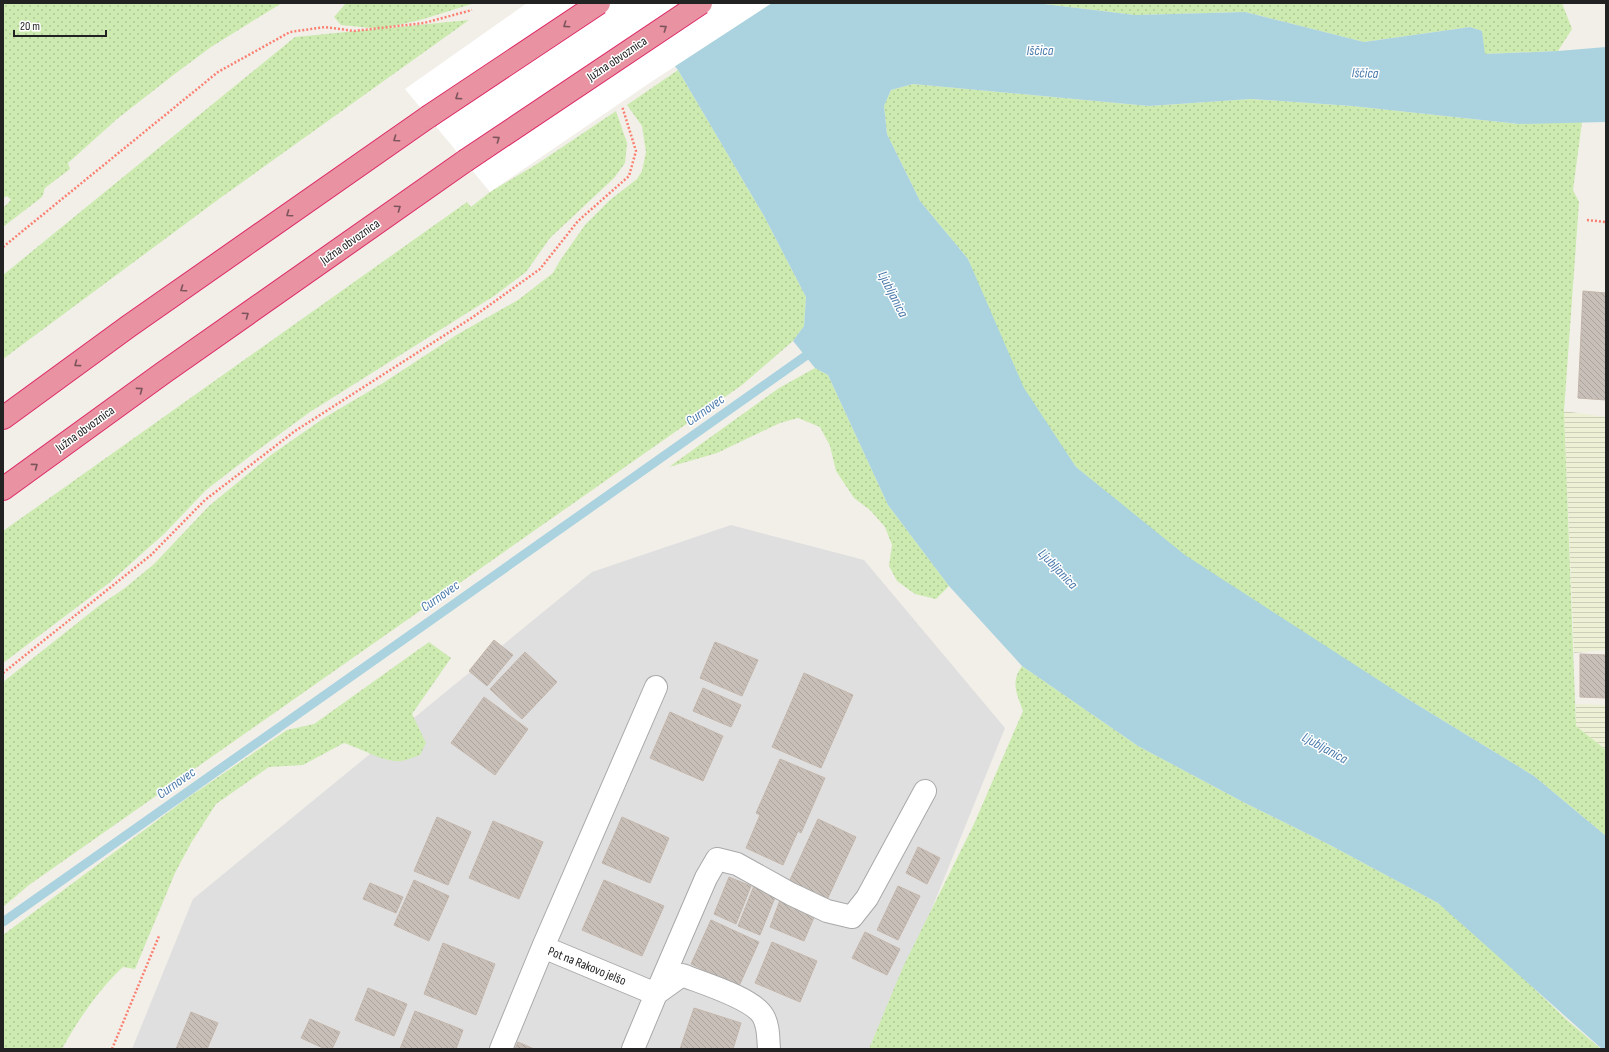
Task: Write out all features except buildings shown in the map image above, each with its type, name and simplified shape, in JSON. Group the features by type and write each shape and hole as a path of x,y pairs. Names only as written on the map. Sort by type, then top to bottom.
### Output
{"highway":[{"path":"3,418 129,326 428,117 599,3"},
{"name":"Južna obvoznica","path":"3,489 163,373 465,161 701,3"}],"street":[{"path":"542,947 656,687"},
{"path":"633,1049 706,878 717,859 738,864 827,911 852,917 867,898 925,791"},
{"name":"Pot na Rakovo jelšo","path":"501,1049 542,947 656,994"},
{"path":"656,994 682,975 718,988 756,1006 763,1016 768,1029 769,1049"}],"path":[{"path":"3,247 218,72 290,32 325,27 354,31 424,23 472,10"},
{"path":"3,673 152,555 205,500 295,431 473,318 540,269 578,221 629,176 636,151 622,106"},
{"path":"1587,220 1606,222"},
{"path":"112,1049 159,936"}],"shaded area":[{"path":"731,525 864,560 1005,728 875,1049 132,1049 193,899 592,572"}],"green space":[{"path":"3,3 282,3 211,47 117,119 68,163 70,169 45,188 42,197 3,227 3,208 11,200 7,196 3,198"},
{"path":"346,3 475,3 420,20 381,29 341,25 334,17"},
{"path":"1036,3 1562,3 1572,29 1558,51 1484,54 1482,31 1470,27 1364,42 1245,12 1135,15"},
{"path":"469,20 223,196 3,359 3,275 295,37"},
{"path":"678,70 764,216 806,297 804,326 793,341 742,385 29,885 3,907 3,682 154,564 209,506 271,455 324,418 383,383 458,334 518,300 553,273 585,225 610,200 637,179 642,171 646,152 642,126 627,105"},
{"path":"913,84 1149,106 1251,99 1352,106 1519,124 1582,122 1573,190 1579,202 1564,411 1576,726 1606,750 1606,836 1534,776 1411,701 1192,563 1076,467 1037,412 1007,359 968,259 920,201 887,134 884,106 891,90"},
{"path":"616,111 627,143 625,163 614,178 550,238 526,272 494,296 310,412 258,450 206,490 165,533 109,583 3,663 3,531 467,202 471,207 490,192 537,164"},
{"path":"815,368 828,375 888,505 949,586 936,599 915,594 897,581 889,566 892,545 885,527 870,510 854,498 836,471 830,446 820,427 798,418 780,423 717,453 669,467 779,388"},
{"path":"1564,411 1606,417 1606,650 1574,653"},
{"path":"429,642 451,658 412,714 426,743 420,755 403,761 388,760 344,743 303,765 269,767 216,804 191,843 175,873 135,969 123,967 114,975 82,1016 62,1049 3,1049 3,935 186,799 287,730 314,724"},
{"path":"1022,666 1138,746 1245,803 1330,845 1438,903 1502,958 1567,1020 1601,1049 869,1049 903,967 974,824 1023,711 1015,683 1018,672"},
{"path":"1576,704 1606,705 1606,750 1576,726"}],"water":[{"path":"623,3 1036,3 1135,15 1245,12 1364,42 1470,27 1482,31 1485,54 1558,51 1606,47 1606,122 1519,124 1352,106 1251,99 1149,106 913,84 891,90 884,106 887,134 920,201 968,259 1024,388 1076,467 1185,555 1411,701 1534,776 1606,836 1606,1049 1602,1049 1438,903 1330,845 1245,803 1138,746 1022,666 949,586 888,505 828,375 815,368 793,341 804,326 806,297 764,216 678,70"}],"pier":[{"path":"527,3 772,3 651,82 490,192 405,89"}],"waterway":[{"name":"Curnovec","path":"3,922 814,350"}],"water label":[{"name":"Iščica","path":"1040,50"},
{"name":"Iščica","path":"1365,73"},
{"name":"Ljubljanica","path":"893,294"},
{"name":"Ljubljanica","path":"1058,569"},
{"name":"Ljubljanica","path":"1325,748"}]}
